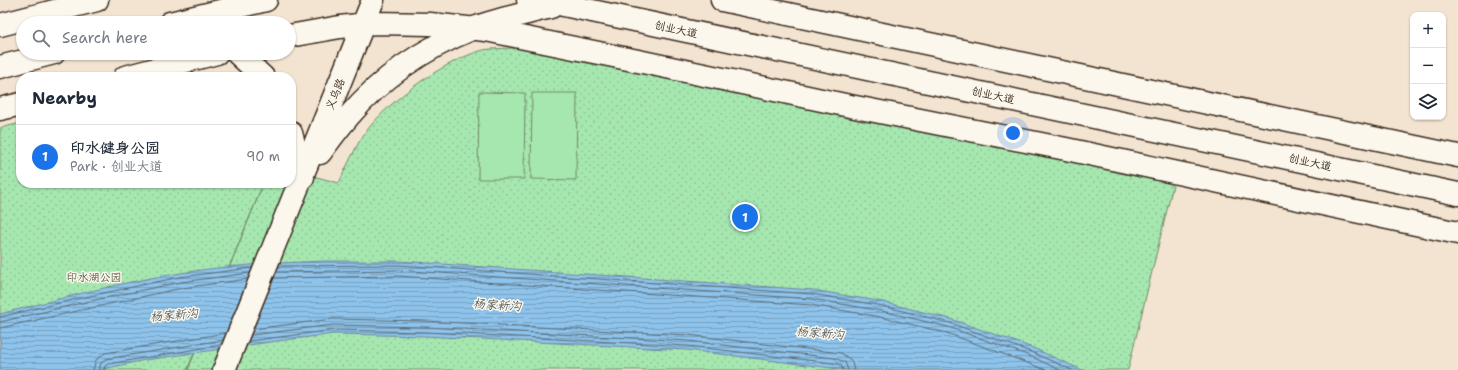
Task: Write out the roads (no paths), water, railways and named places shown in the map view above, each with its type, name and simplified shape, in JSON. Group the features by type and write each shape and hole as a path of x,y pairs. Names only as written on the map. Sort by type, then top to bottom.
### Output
{"main road":[{"path":"37,16 97,0"},
{"path":"214,12 234,0"},
{"path":"198,16 266,0"},
{"name":"义乌路","path":"300,183 373,0"},
{"name":"创业大道","path":"528,0 556,2 1458,194"},
{"path":"722,0 1458,156"},
{"path":"224,370 300,183 348,117 383,82 428,51 473,29 556,2"},
{"path":"0,26 16,22"},
{"path":"296,35 364,24 403,23 473,29 630,59 845,106 1066,149 1458,233"},
{"path":"0,67 27,60"},
{"path":"144,72 190,60"},
{"path":"245,60 258,72"},
{"path":"0,109 16,105"},
{"path":"296,161 300,183"}],"water":[{"name":"杨家新沟","path":"326,261 399,261 813,290 883,302 951,319 1033,348 1082,370 848,370 687,350 424,336 334,334 145,360 99,370 0,370 0,314 113,286 199,270 235,266"}],"place":[{"name":"印水健身公园","path":"745,217"}],"park label":[{"name":"印水湖公园","path":"94,277"}]}
